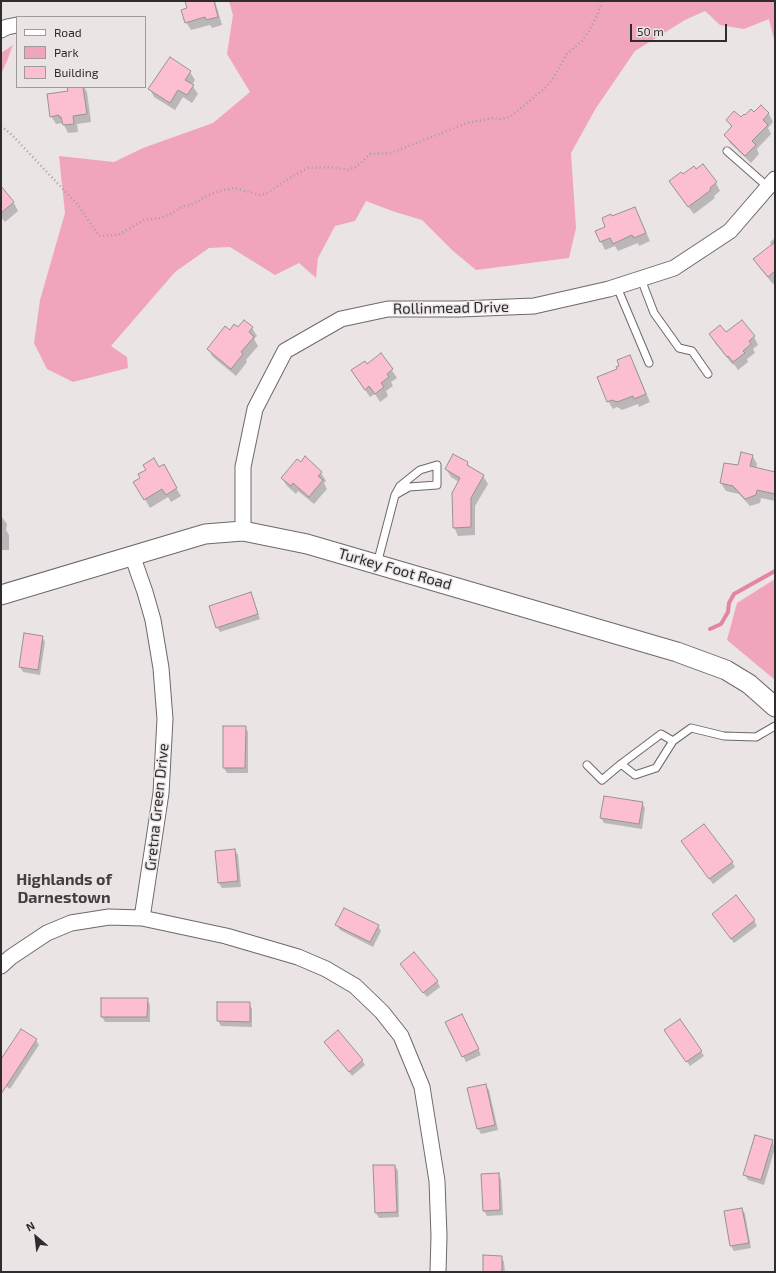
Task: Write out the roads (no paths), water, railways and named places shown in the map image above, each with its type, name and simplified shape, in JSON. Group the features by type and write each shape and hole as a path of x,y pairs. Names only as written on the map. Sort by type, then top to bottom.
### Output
{"street":[{"path":"1,30 16,25"},
{"name":"Rollinmead Drive","path":"243,531 243,467 255,408 285,351 340,319 381,310 534,306 617,287 674,268 730,231 772,183"},
{"name":"Turkey Foot Road","path":"1,595 205,534 243,531 307,544 677,652 726,670 749,684 775,707"},
{"name":"Gretna Green Drive","path":"132,555 153,620 161,668 166,719 161,793 142,918"},
{"path":"1,966 11,957 47,933 71,924 108,917 142,918 226,936 298,957 326,969 355,986 382,1012 401,1036 422,1087 437,1181 439,1236 438,1272"}],"lane":[{"path":"727,151 772,183"},
{"path":"641,279 654,313 679,348 692,351 708,374"},
{"path":"617,287 649,363"},
{"path":"377,564 395,495 400,486 420,470 437,464 437,485 409,487 395,495"},
{"path":"621,764 635,775 656,768 673,741 691,728 724,736 756,737 775,726"},
{"path":"587,765 602,780 661,734 673,741"}],"waterway":[{"path":"710,629 721,624 728,612 729,603 734,594 775,571"}],"district":[{"name":"Highlands of Darnestown","path":"64,889"}]}
